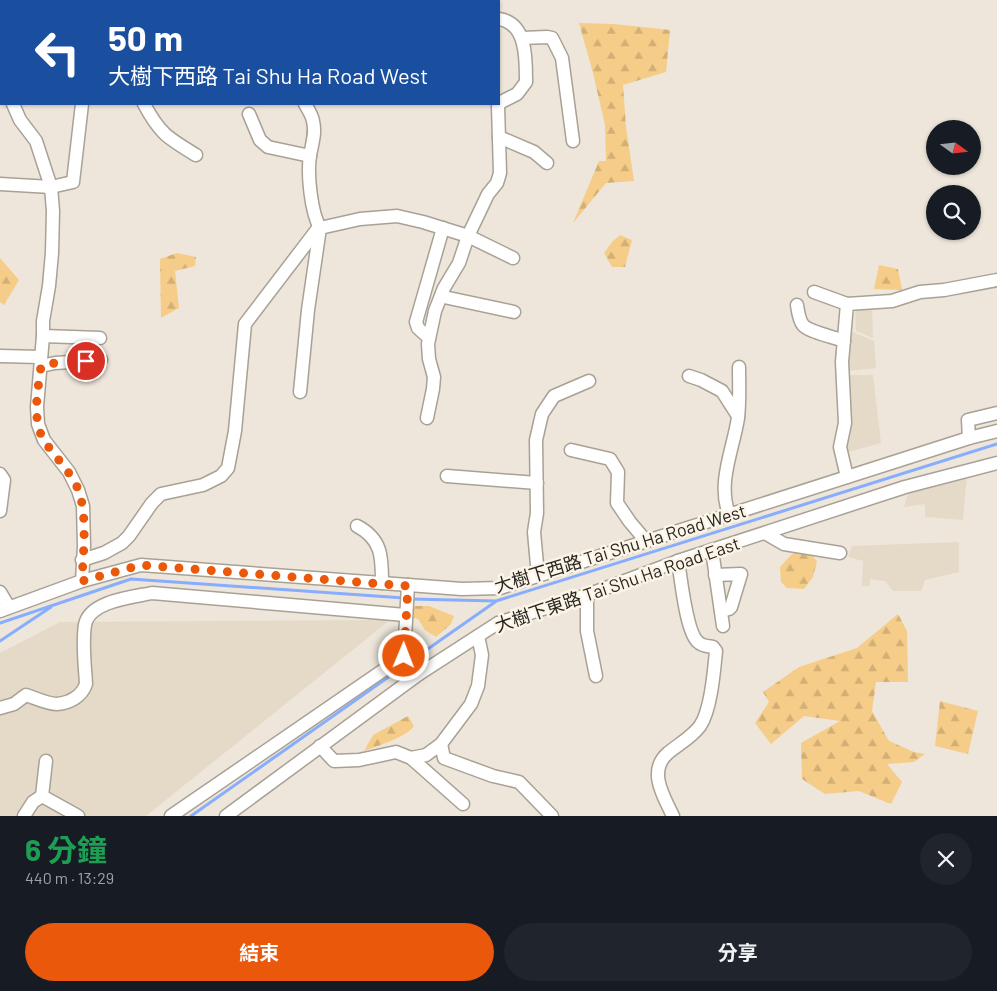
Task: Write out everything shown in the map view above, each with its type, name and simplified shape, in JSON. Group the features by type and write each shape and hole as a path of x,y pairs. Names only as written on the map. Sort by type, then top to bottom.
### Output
{"street":[{"path":"500,19 515,26 522,38 526,82 517,94 500,103"},
{"path":"522,38 552,38 558,48 562,58 573,141"},
{"path":"13,105 20,120 36,141 51,187 53,211 52,254 43,321 37,407 38,424 44,440 69,472 83,506 82,581"},
{"path":"0,184 51,187 73,182 82,105"},
{"path":"145,105 154,123 162,132 196,155"},
{"path":"300,392 308,310 320,228 315,216 309,173 310,156 315,137 313,120 306,105"},
{"path":"426,418 432,397 434,377 428,352 435,311 442,293 459,263 468,236 488,194 497,183 500,173 499,105"},
{"path":"249,114 260,140 268,147 310,156"},
{"path":"499,137 534,152 547,163"},
{"path":"82,560 104,553 122,543 130,536 152,503 161,494 203,484 221,476 228,468 235,431 246,324 320,228 360,219 397,216 468,236 513,258"},
{"path":"429,338 418,328 416,322 443,228"},
{"path":"814,292 847,304 892,301 920,292 944,290 997,280"},
{"path":"442,293 444,297 514,312"},
{"path":"847,304 842,362 844,423 840,447 848,477"},
{"path":"797,306 803,325 808,329 844,340"},
{"path":"43,336 100,338"},
{"path":"0,356 55,363 101,360"},
{"path":"729,514 724,495 738,416 739,367"},
{"path":"689,376 702,380 722,392 738,416"},
{"path":"538,576 534,532 537,513 536,440 542,414 554,396 589,381"},
{"path":"969,438 968,420 997,413"},
{"name":"大樹下西路 Tai Shu Ha Road West","path":"5,609 82,581 141,565 408,586 462,589 500,588 969,438 997,432"},
{"path":"570,450 610,459 618,472 618,503 630,522 646,541"},
{"name":"大樹下東路 Tai Shu Ha Road East","path":"226,816 418,673 498,623 587,595 678,561 904,488 997,463"},
{"path":"0,474 4,480 0,511"},
{"path":"447,476 537,483"},
{"path":"356,526 369,532 378,545 382,563 382,584"},
{"path":"766,533 784,544 840,554"},
{"path":"712,550 723,626"},
{"path":"673,816 659,788 658,776 660,766 666,755 701,725 711,690 716,651 712,647 704,646 696,641 689,625 678,561"},
{"path":"716,575 742,574 731,607 721,611"},
{"path":"408,586 405,615 405,657 418,673"},
{"path":"0,592 5,609"},
{"path":"0,708 14,704 26,695 57,704 73,699 83,693 86,684 85,623 95,610 112,601 152,593 405,615"},
{"path":"587,595 587,631 596,676"},
{"path":"411,758 426,755 440,744 471,704 478,686 482,655 478,636"},
{"path":"170,816 405,657"},
{"path":"440,744 444,758 493,776 520,782 552,816"},
{"path":"320,746 334,761 359,760 396,752 411,758 464,804"},
{"path":"24,816 33,802 42,796 46,761"},
{"path":"42,796 78,816"}],"shaded area":[{"path":"855,306 872,307 873,338 856,331"},
{"path":"848,330 874,341 876,368 848,371"},
{"path":"849,375 873,375 881,443 845,453"},
{"path":"967,475 963,520 925,517 925,504 904,507 910,488"},
{"path":"959,542 959,572 925,580 921,591 893,591 885,581 870,579 870,586 862,586 863,561 848,557 852,546"},
{"path":"390,620 146,816 0,816 0,653 60,622"}],"green space":[{"path":"579,23 614,24 670,30 666,72 623,85 626,127 634,181 606,183 573,223 599,161 606,161 605,125"},
{"path":"620,235 632,240 625,267 612,267 604,253"},
{"path":"177,253 196,257 195,266 175,271 179,308 161,318 160,259"},
{"path":"0,258 19,280 4,305 0,302"},
{"path":"879,265 898,269 902,290 874,289"},
{"path":"801,550 817,561 813,577 804,589 787,588 781,582 780,567 791,555"},
{"path":"410,606 429,606 454,616 451,624 436,637 425,630 418,619 409,617"},
{"path":"898,614 907,631 908,682 876,682 872,711 889,741 914,752 925,754 914,762 887,764 902,782 891,804 859,791 825,794 802,779 801,743 840,721 804,716 771,744 755,723 769,702 763,692 799,667 857,648"},
{"path":"940,701 978,711 968,754 935,746"},
{"path":"408,716 414,726 405,734 364,751 373,735"}],"waterway":[{"path":"410,599 496,601 997,444"},
{"path":"0,623 131,579 404,598"},
{"path":"412,660 495,602"},
{"path":"0,641 51,607"},
{"path":"191,816 407,664"}],"route":[{"path":"86,361 41,366 37,407 38,424 44,440 69,472 83,506 84,546 82,581 141,565 408,586 404,656"}]}
